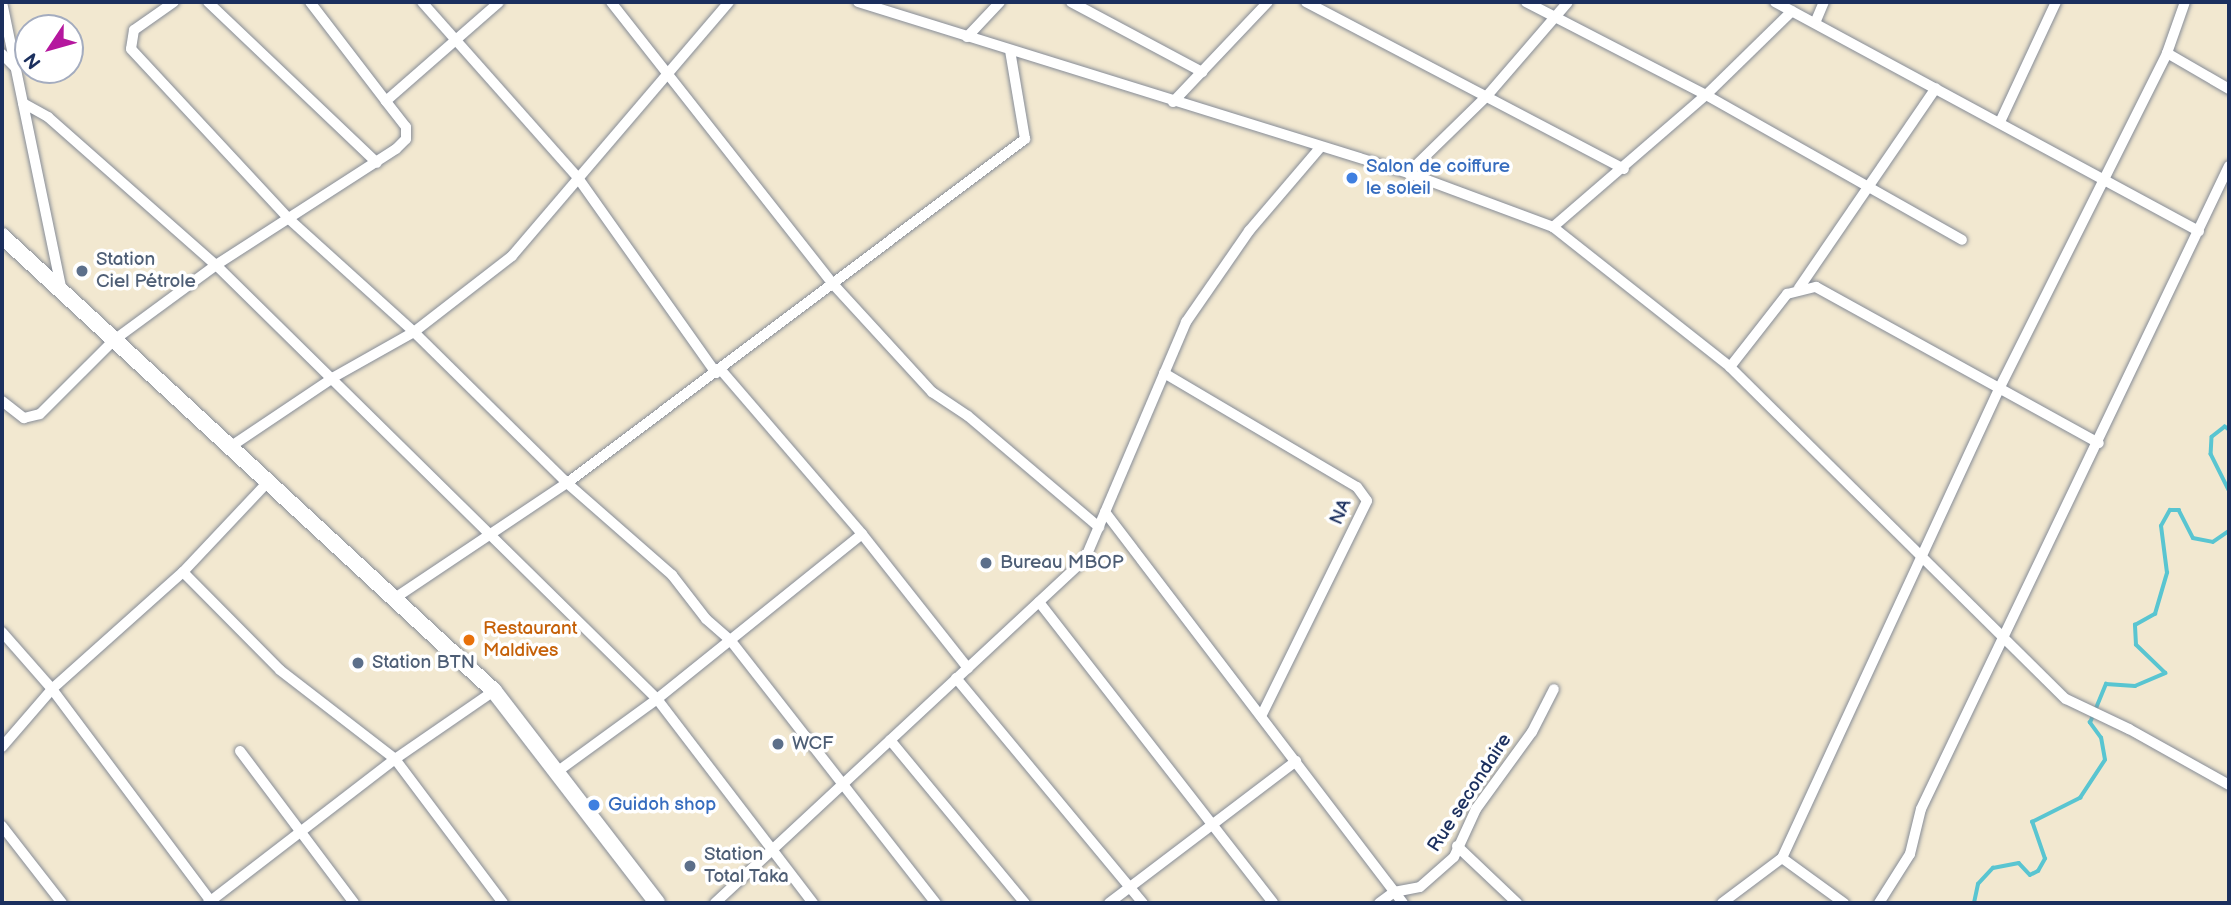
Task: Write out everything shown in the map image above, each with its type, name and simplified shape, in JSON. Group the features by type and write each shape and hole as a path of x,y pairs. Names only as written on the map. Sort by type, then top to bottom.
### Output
{"highway":[{"path":"2,236 494,691 657,903"}],"street":[{"path":"2,2 14,59"},
{"path":"174,2 134,30 131,49 289,219 414,332 567,483 672,575 731,641 936,903"},
{"path":"208,2 377,163"},
{"path":"2,401 24,418 40,414 114,340 216,265 377,163 406,139 406,127 310,2"},
{"path":"422,2 578,178 719,372 862,534 968,668"},
{"path":"386,101 499,2"},
{"path":"611,2 833,284 932,393 968,416 1099,527"},
{"path":"230,447 334,377 414,332 512,256 729,2"},
{"path":"858,2 1320,149 1408,173 1553,227 1730,367 1926,556 2066,699 2229,785"},
{"path":"967,37 1000,2"},
{"path":"1071,2 1202,72"},
{"path":"1173,102 1268,2"},
{"path":"1306,2 1623,169"},
{"path":"1526,2 1706,95 1962,240"},
{"path":"1408,173 1486,97 1553,16 1568,2"},
{"path":"1775,2 2105,177 2199,231"},
{"path":"1815,23 1824,2"},
{"path":"2000,122 2056,2"},
{"path":"1722,903 1782,858 1926,556 1999,389 2167,53 2185,2"},
{"path":"1553,227 1706,95 1792,11"},
{"path":"395,598 567,483 719,372 1025,139 1010,50"},
{"path":"2167,53 2229,89"},
{"path":"19,84 62,291"},
{"path":"1730,367 1787,294 1798,288 1871,188 1936,88"},
{"path":"23,103 48,117 216,265 334,377 657,699 813,903"},
{"path":"715,903 1085,559 1186,322 1249,231 1320,149"},
{"path":"1880,903 1910,854 1921,809 2007,638 2229,166"},
{"path":"1798,288 1816,287 2099,443"},
{"name":"NA","path":"1164,373 1357,487 1367,501 1261,716"},
{"path":"2,747 52,689 183,572 267,482"},
{"path":"1105,512 1403,903"},
{"path":"558,771 657,699 862,534"},
{"path":"183,572 280,670 395,759 503,903"},
{"path":"1039,602 1273,903"},
{"path":"2,632 52,689 211,903 395,759 494,691"},
{"path":"956,678 1143,903"},
{"name":"Rue secondaire","path":"1379,903 1394,892 1420,887 1454,857 1457,846 1554,689"},
{"path":"890,740 1025,903"},
{"path":"240,751 354,903"},
{"path":"1109,903 1296,761"},
{"path":"2,826 62,903"},
{"path":"1457,846 1517,903"},
{"path":"1782,858 1844,903"}],"waterway":[{"path":"2229,430 2225,427 2212,437 2211,454 2229,490"},
{"path":"1974,903 1978,884 1993,868 2019,863 2030,875 2038,871 2045,859 2032,822 2080,798 2105,760 2101,738 2090,723 2106,684 2135,686 2165,673 2136,645 2135,625 2155,614 2167,573 2161,526 2170,510 2179,510 2193,538 2213,542 2229,531"}],"place":[{"name":"Salon de coiffure le soleil","path":"1352,178"},
{"name":"Station Ciel Pétrole","path":"82,271"},
{"name":"Bureau MBOP","path":"986,563"},
{"name":"Restaurant Maldives","path":"469,640"},
{"name":"Station BTN","path":"358,663"},
{"name":"WCF","path":"778,744"},
{"name":"Guidoh shop","path":"594,805"},
{"name":"Station Total Taka","path":"690,866"}]}
